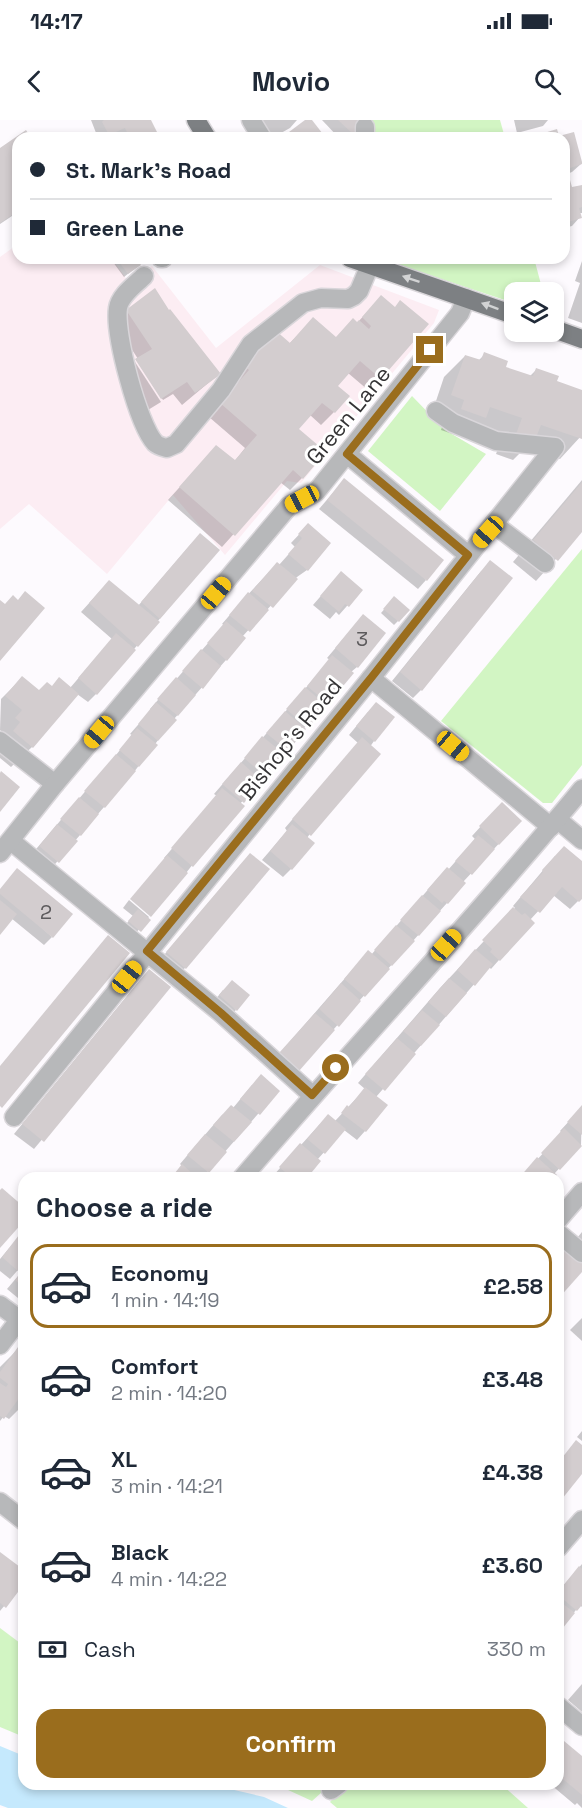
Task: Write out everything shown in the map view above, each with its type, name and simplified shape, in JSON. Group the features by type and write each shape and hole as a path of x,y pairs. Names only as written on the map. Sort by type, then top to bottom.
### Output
{"main road":[{"path":"375,264 504,311"},
{"path":"564,333 582,339"}],"street":[{"path":"144,276 124,295 118,307 119,340 135,399 148,432 156,445 167,448 176,444 220,390 251,344 303,303 321,298 354,296 359,291 369,264"},
{"name":"Green Lane","path":"5,847 55,784 289,506 316,492 460,313 466,298"},
{"name":"Bishop's Road","path":"14,1117 371,678 555,447 496,441 453,423 436,411"},
{"path":"347,454 468,555"},
{"path":"494,524 545,563"},
{"path":"371,678 554,823 582,840"},
{"path":"0,741 55,784"},
{"path":"247,1172 312,1095 582,789"},
{"path":"5,847 147,951 221,1013 312,1095"},
{"path":"564,1213 582,1192"},
{"path":"564,1238 582,1253"},
{"path":"0,1305 18,1319"},
{"path":"0,1345 18,1326"},
{"path":"0,1502 18,1516"},
{"path":"564,1541 582,1520"},
{"path":"564,1711 582,1726"}],"shaded area":[{"path":"12,248 12,264 115,264 128,281 152,266 216,348 320,265 439,310 434,323 301,483 287,481 225,555 173,495 107,574 29,504 0,529 0,257"}],"green space":[{"path":"371,120 500,120 503,132 371,132"},
{"path":"396,264 536,264 540,282 504,282 504,300"},
{"path":"412,396 445,430 486,454 440,511 368,451"},
{"path":"582,549 582,765 552,803 543,803 441,721"},
{"path":"0,1628 18,1642 18,1734 0,1727"},
{"path":"288,1790 324,1790 312,1801"},
{"path":"341,1790 508,1790 528,1808 337,1808 330,1802"}],"water":[{"path":"0,1746 18,1754 18,1790 234,1790 264,1797 288,1808 8,1808 0,1805"}],"building":[{"path":"104,120 151,120 157,132 127,132 125,128 116,132 107,132 102,122"},
{"path":"305,120 312,120 321,132 289,132"},
{"path":"338,120 363,120 356,132 351,132"},
{"path":"574,132 582,164 570,168 570,133"},
{"path":"12,140 12,215 0,223 0,148"},
{"path":"570,180 572,187 582,185 582,207 579,208 582,218 570,221"},
{"path":"120,264 140,264 141,265 128,274"},
{"path":"155,288 169,310 221,374 195,393 187,382 161,399 135,359 152,349 126,310"},
{"path":"381,295 395,307 400,300 429,324 381,379 360,361 338,386 350,396 335,413 322,403 299,429 326,452 303,479 293,470 235,536 179,487 216,445 235,460 257,435 220,403 249,370 243,365 274,329 290,343 313,317 336,337 353,318 369,329 371,326 362,317"},
{"path":"484,352 508,361 506,367 533,376 536,368 559,376 557,381 582,390 582,439 541,425 535,440 516,434 522,418 490,407 486,418 461,409 464,400 451,395 465,355 481,360"},
{"path":"344,478 444,560 427,581 327,500"},
{"path":"582,482 582,532 558,561 533,540"},
{"path":"308,523 331,543 308,571 288,554 302,538 298,534"},
{"path":"200,533 220,550 160,619 141,602"},
{"path":"490,560 513,578 422,691 400,672"},
{"path":"277,562 298,579 273,608 252,591"},
{"path":"341,571 363,590 349,607 345,604 339,612 320,596"},
{"path":"109,580 160,622 138,647 89,603"},
{"path":"25,591 45,608 0,661 0,600 5,604 13,595 18,600"},
{"path":"248,592 269,610 250,632 229,615"},
{"path":"394,596 410,610 399,622 383,609"},
{"path":"363,614 386,633 358,668 335,648"},
{"path":"226,621 246,638 227,661 207,643"},
{"path":"116,633 136,650 97,695 78,678"},
{"path":"201,649 221,666 203,689 182,671"},
{"path":"332,655 354,673 328,704 307,686"},
{"path":"22,676 39,690 47,682 52,686 59,677 79,694 33,748 13,731 20,722 15,718 22,710 5,696"},
{"path":"176,677 196,695 178,716 157,699"},
{"path":"305,687 327,706 308,728 286,709"},
{"path":"156,702 177,720 158,741 138,724"},
{"path":"376,702 395,717 375,742 356,726"},
{"path":"285,711 306,729 288,751 266,733"},
{"path":"137,728 158,745 139,767 119,750"},
{"path":"262,736 284,754 265,776 244,758"},
{"path":"362,737 381,754 311,836 292,819"},
{"path":"116,754 136,771 105,808 84,791"},
{"path":"241,762 262,781 244,803 222,784"},
{"path":"1,771 20,787 0,812 0,773"},
{"path":"222,788 245,806 193,867 171,848"},
{"path":"79,797 99,814 81,836 60,819"},
{"path":"502,802 522,821 499,845 479,826"},
{"path":"57,824 78,841 59,863 39,846"},
{"path":"292,824 315,843 292,870 270,851"},
{"path":"478,835 495,849 472,875 455,861"},
{"path":"564,846 582,861 582,899 579,902 562,887 540,913 520,897"},
{"path":"250,853 270,869 186,969 166,952"},
{"path":"167,855 188,873 151,917 130,899"},
{"path":"447,867 466,883 448,904 444,901 442,903 427,890"},
{"path":"17,868 73,914 53,938 0,894 0,889"},
{"path":"422,895 441,911 419,936 400,920"},
{"path":"0,900 17,914 0,935"},
{"path":"513,907 522,915 525,913 535,923 500,961 482,940"},
{"path":"138,909 151,920 141,932 128,921"},
{"path":"396,925 415,941 392,966 374,950"},
{"path":"108,935 130,953 2,1108 0,1106 0,1066"},
{"path":"475,949 493,964 475,986 457,970"},
{"path":"368,950 390,969 365,997 344,979"},
{"path":"149,969 171,987 44,1142 22,1124"},
{"path":"449,978 467,993 446,1017 428,1002"},
{"path":"232,980 250,995 237,1011 219,995"},
{"path":"341,983 361,1001 339,1027 319,1009"},
{"path":"422,1010 440,1025 421,1046 403,1031"},
{"path":"315,1013 335,1030 299,1071 279,1053"},
{"path":"397,1038 416,1054 385,1091 365,1074"},
{"path":"261,1074 280,1091 260,1115 240,1099"},
{"path":"365,1087 388,1105 366,1132 341,1113 347,1105 349,1107"},
{"path":"231,1105 252,1122 234,1142 213,1125"},
{"path":"582,1105 582,1135 567,1122"},
{"path":"328,1114 346,1129 325,1154 307,1139"},
{"path":"564,1128 582,1146 560,1170 541,1153"},
{"path":"205,1134 227,1152 210,1172 187,1155"},
{"path":"300,1143 321,1161 312,1172 285,1172 279,1167"},
{"path":"537,1157 554,1172 524,1172"},
{"path":"182,1164 191,1172 176,1172"},
{"path":"2,1188 18,1202 18,1228 0,1248 0,1190"},
{"path":"18,1236 18,1271 2,1257"},
{"path":"564,1248 582,1262 582,1272 564,1292"},
{"path":"18,1347 18,1400 4,1419 0,1416 0,1383 6,1387 8,1384 0,1378 0,1372"},
{"path":"576,1440 582,1445 582,1474 564,1496 564,1455"},
{"path":"0,1552 18,1566 18,1592 6,1608 0,1603"},
{"path":"579,1566 582,1569 582,1605 577,1611 564,1600 564,1585"},
{"path":"564,1605 575,1613 564,1627"},
{"path":"564,1741 582,1756 582,1795 564,1780"}],"route":[{"path":"336,1068 312,1095 221,1013 147,951 371,678 468,555 347,454 430,350"}]}
